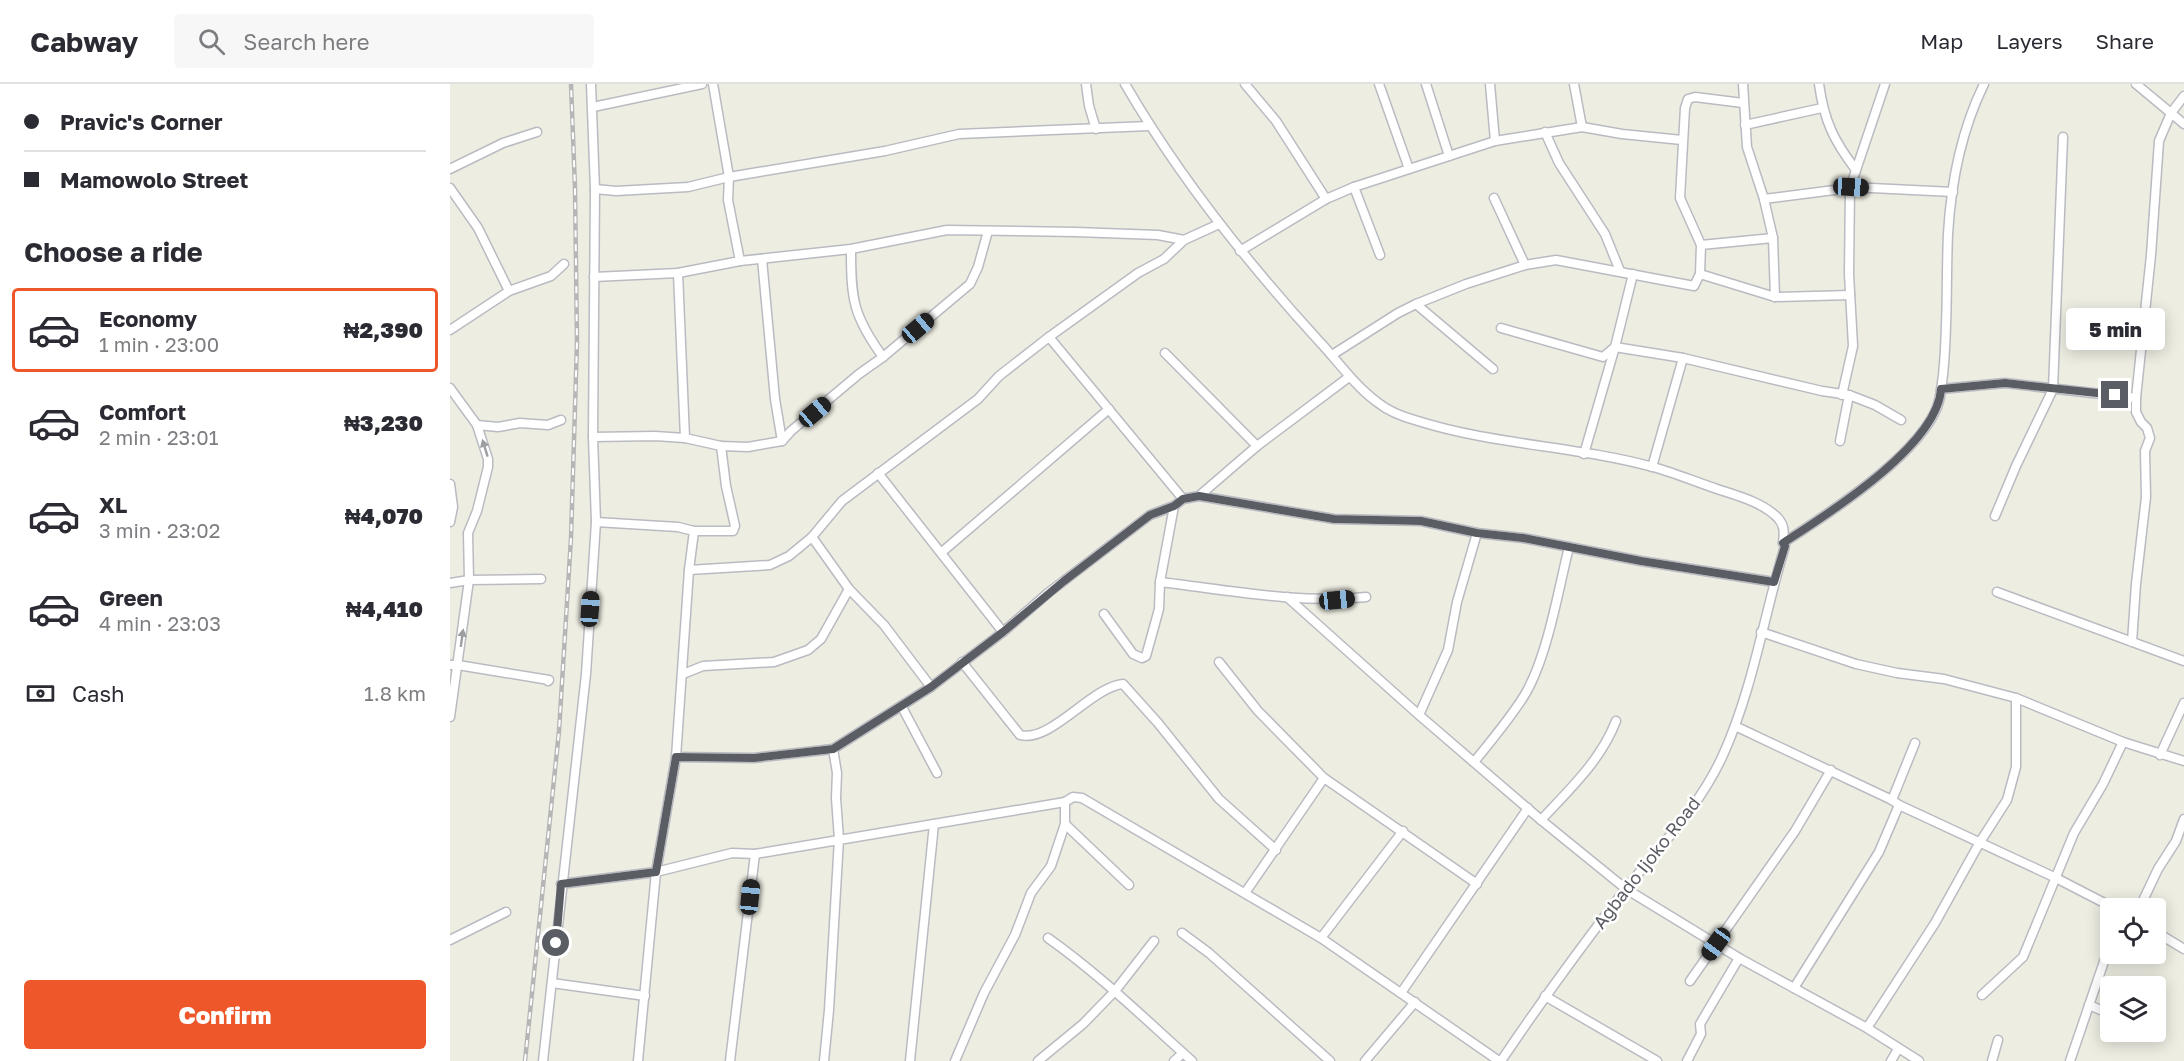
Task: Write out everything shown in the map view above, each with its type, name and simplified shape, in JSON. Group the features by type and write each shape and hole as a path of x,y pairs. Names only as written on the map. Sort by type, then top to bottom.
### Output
{"street":[{"path":"543,1061 586,674 596,522 593,436 595,189 591,84"},
{"path":"593,107 702,84"},
{"path":"713,84 729,177 728,200 740,261"},
{"path":"1086,84 1089,106 1096,129"},
{"path":"1125,84 1149,126 1240,251 1349,377 1378,403 1401,416 1455,431 1652,467 1761,505 1779,519 1784,527 1783,543"},
{"path":"1245,84 1276,121 1326,199"},
{"path":"1379,84 1409,169"},
{"path":"1426,84 1449,156"},
{"path":"1490,84 1495,141"},
{"path":"1574,84 1582,127"},
{"path":"1743,84 1747,147 1764,199 1773,238 1775,297"},
{"path":"1819,84 1822,108 1838,147 1856,170"},
{"path":"1840,441 1853,346 1850,295 1850,187 1885,84"},
{"path":"1783,543 1816,522 1906,452 1925,430 1935,413 1941,389 1946,343 1948,232 1953,192 1960,151 1970,117 1984,84"},
{"path":"2136,84 2184,124"},
{"path":"2132,642 2146,497 2145,451 2150,438 2147,428 2136,412 2136,398 2151,255 2159,141 2171,113 2184,96"},
{"path":"1332,355 1416,304 1466,284 1525,265 1556,260 1694,286 1700,274 1701,245 1680,198 1685,108 1688,99 1695,97 1743,103"},
{"path":"1745,125 1822,108"},
{"path":"595,189 616,191 678,189 729,177 885,151 959,134 1149,126"},
{"path":"1240,251 1326,199 1495,141 1582,127 1682,140"},
{"path":"450,169 503,143 537,132"},
{"path":"1545,132 1558,163 1605,234 1620,271"},
{"path":"1995,516 2053,389 2063,137"},
{"path":"1764,199 1850,187 1953,192"},
{"path":"450,188 478,228 509,291"},
{"path":"1354,188 1380,255"},
{"path":"1494,198 1525,265"},
{"path":"689,570 770,565 789,556 812,537 842,501 978,399 999,376 1049,337 1138,273 1164,259 1184,240 1219,224"},
{"path":"594,277 678,273 740,261 851,249 947,230 1146,234 1184,240"},
{"path":"593,436 655,435 685,438 721,446 756,447 782,441 859,374 884,357 970,284 978,267 988,231"},
{"path":"1701,245 1773,238"},
{"path":"851,249 854,306 867,335 884,357"},
{"path":"762,260 775,399 782,441"},
{"path":"450,330 509,291 551,276 564,264"},
{"path":"678,273 685,438"},
{"path":"1584,454 1633,274"},
{"path":"1700,274 1775,297 1850,295"},
{"path":"1416,304 1493,369"},
{"path":"1501,328 1602,357 1615,346"},
{"path":"1049,337 1183,499"},
{"path":"1615,346 1683,358 1845,395 1875,405 1901,420"},
{"path":"1165,353 1257,446"},
{"path":"1652,467 1683,358"},
{"path":"1199,496 1257,446 1349,377"},
{"path":"1941,389 2005,383 2136,398"},
{"path":"450,388 477,425 486,449 488,467 477,511 468,533 469,580 454,665 450,717"},
{"path":"942,552 1109,409"},
{"path":"477,425 498,427 520,423 548,425 561,420"},
{"path":"596,522 678,527 694,531 733,531 735,526 724,477 721,446"},
{"path":"878,473 1003,632"},
{"path":"450,484 453,507 450,522"},
{"path":"676,757 754,758 833,749 931,687 1150,515 1174,506 1183,499 1199,496 1334,519 1421,521 1477,533 1523,538 1774,582"},
{"path":"1104,615 1133,654 1142,658 1146,656 1159,609 1160,582 1174,506"},
{"path":"638,1061 656,872 676,757 689,570 694,531"},
{"path":"1419,715 1448,650 1457,602 1477,533"},
{"path":"812,537 849,589 884,626 931,687"},
{"name":"Agbado Ijoko Road","path":"1500,1061 1545,996 1626,889 1684,819 1722,756 1735,726 1785,546 1783,543"},
{"path":"1474,762 1520,703 1534,676 1569,547"},
{"path":"450,583 469,580 541,579"},
{"path":"1160,582 1287,597 1337,600 1366,597"},
{"path":"683,674 703,666 774,662 808,650 821,639 849,589"},
{"path":"1997,592 2184,661"},
{"path":"1287,597 1419,715 1541,820 1626,889 1739,958 1867,1028 1919,1061"},
{"path":"1761,632 1856,664 1897,673 1944,679 2016,698 2123,742 2184,761"},
{"path":"963,662 1020,735 1028,737 1055,725 1111,685 1123,684 1158,723 1219,799 1276,850"},
{"path":"1219,662 1258,711 1324,778 1477,884"},
{"path":"454,665 548,681"},
{"path":"1867,1028 1935,923 1980,842 2007,800 2016,767 2016,698"},
{"path":"2160,754 2184,703"},
{"path":"902,707 937,773"},
{"path":"1541,820 1585,772 1609,741 1616,721"},
{"path":"1735,726 2100,901"},
{"path":"1982,995 2023,957 2074,833 2103,784 2123,742"},
{"path":"1794,988 1879,852 1915,743"},
{"path":"824,1061 839,839 837,773 833,749"},
{"path":"1690,981 1794,831 1831,770"},
{"path":"1245,893 1324,778"},
{"path":"561,884 656,872 732,853 755,854 1065,802 1072,797 1082,798 1321,938 1500,1061"},
{"path":"956,1060 984,993 1015,935 1031,893 1051,866 1065,824 1065,802"},
{"path":"1401,993 1528,808"},
{"path":"2144,898 2158,869 2180,843 2184,819"},
{"path":"910,1061 934,824"},
{"path":"1065,824 1129,885"},
{"path":"1321,938 1403,831"},
{"path":"730,1061 755,854"},
{"path":"450,940 506,912"},
{"path":"1182,933 1209,953 1330,1061"},
{"path":"1048,938 1115,991 1192,1061"},
{"path":"2166,938 2184,949"},
{"path":"1038,1061 1083,1024 1115,991 1154,940"},
{"path":"1687,1061 1701,1034 1700,1024 1739,958"},
{"path":"2070,1061 2103,964"},
{"path":"552,982 645,996"},
{"path":"1545,996 1657,1061"},
{"path":"1365,1061 1415,1002"},
{"path":"2089,1005 2100,1010"},
{"path":"1992,1061 1998,1040"},
{"path":"1891,1061 1898,1049"},
{"path":"1174,1061 1183,1053"}],"railway":[{"path":"525,1061 559,731 571,538 577,342 571,84"}],"route":[{"path":"556,943 561,884 656,872 676,757 754,758 833,749 931,687 1126,532 1150,515 1174,506 1183,499 1199,496 1334,519 1383,522 1421,521 1477,533 1523,538 1641,561 1774,582 1785,546 1783,543 1816,522 1906,452 1925,430 1935,413 1941,389 2005,383 2115,395"}]}
